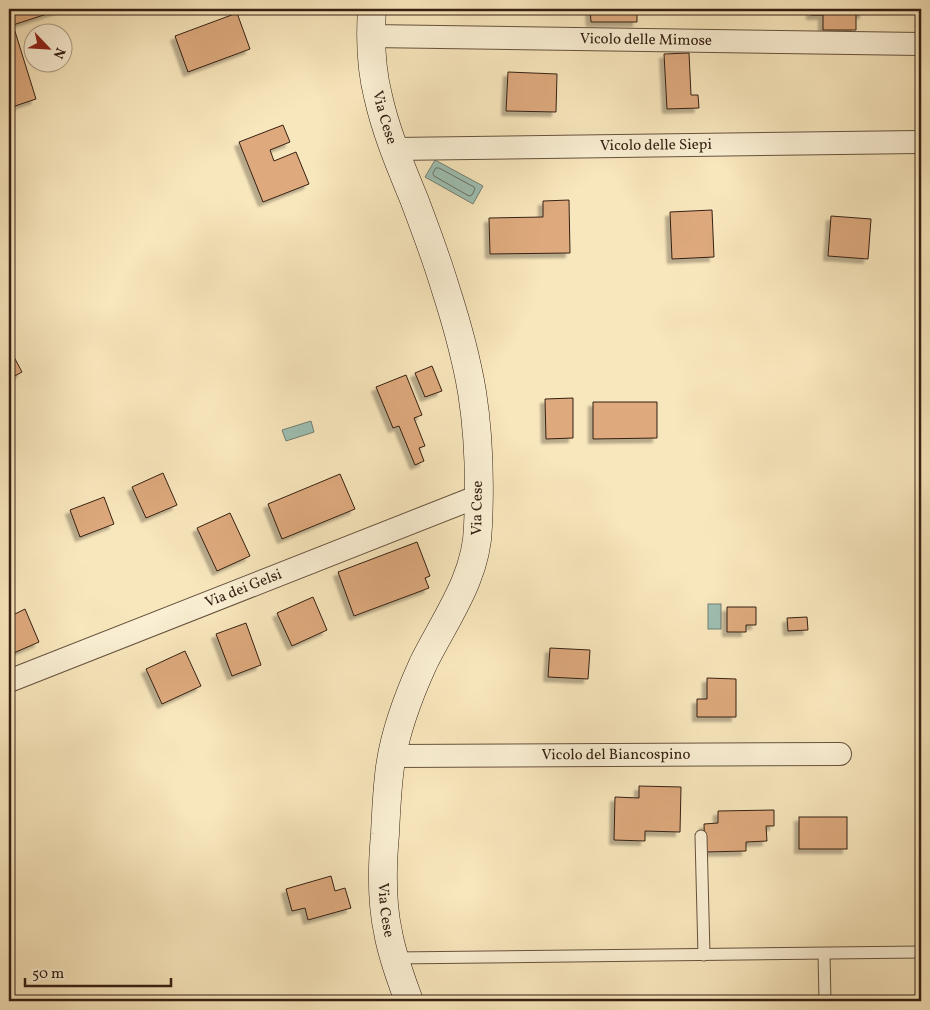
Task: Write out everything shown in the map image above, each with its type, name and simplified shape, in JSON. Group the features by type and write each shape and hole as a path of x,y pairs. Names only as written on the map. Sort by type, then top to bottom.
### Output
{"street":[{"name":"Via Cese","path":"372,9 373,68 378,95 394,149 433,251 464,355 475,416 479,496 477,542 470,572 457,601 430,650 414,686 400,720 392,756 383,872 386,924 394,958 410,1001"},
{"name":"Vicolo delle Mimose","path":"371,36 921,44"},
{"name":"Vicolo delle Siepi","path":"394,149 919,142"},
{"name":"Via dei Gelsi","path":"9,681 479,496"},
{"name":"Vicolo del Biancospino","path":"392,756 840,754"}],"lane":[{"path":"701,836 704,955"},
{"path":"394,958 921,952"},
{"path":"824,954 825,1001"}],"water":[{"path":"435,160 483,186 473,204 425,177"},
{"path":"311,421 314,432 286,441 282,430"},
{"path":"708,604 721,604 721,629 708,629"}],"building":[{"path":"9,9 62,9 13,25 22,54 22,72 28,72 36,99 9,108"},
{"path":"590,9 637,9 637,22 591,22"},
{"path":"811,9 864,9 864,14 856,14 856,30 823,30 823,15 811,15"},
{"path":"237,13 250,49 188,72 175,36"},
{"path":"689,53 691,95 698,95 699,108 667,109 664,54"},
{"path":"508,72 557,74 556,112 506,111"},
{"path":"283,125 290,142 270,150 274,161 296,152 309,184 263,202 239,142"},
{"path":"569,200 570,253 490,254 489,218 543,217 543,201"},
{"path":"712,210 714,257 672,259 670,212"},
{"path":"831,216 871,219 868,259 828,256"},
{"path":"14,357 22,372 9,379 9,359"},
{"path":"432,366 442,391 425,397 415,373"},
{"path":"406,375 422,415 414,418 425,446 419,448 424,461 415,465 399,426 393,428 376,387"},
{"path":"573,398 573,438 546,439 545,399"},
{"path":"593,402 657,402 657,438 593,439"},
{"path":"163,473 177,505 146,518 132,487"},
{"path":"340,474 355,509 282,539 268,504"},
{"path":"104,497 114,524 80,537 70,510"},
{"path":"230,513 250,556 217,571 197,528"},
{"path":"417,542 430,576 425,578 429,588 354,616 338,572"},
{"path":"313,597 327,630 292,646 277,613"},
{"path":"727,607 756,607 756,625 746,625 746,632 727,632"},
{"path":"25,609 39,642 9,655 9,617"},
{"path":"807,617 808,630 788,631 787,618"},
{"path":"246,623 261,665 232,676 216,634"},
{"path":"550,648 590,650 588,679 548,677"},
{"path":"185,651 201,686 162,704 146,669"},
{"path":"707,678 736,679 736,717 697,717 697,699 707,699"},
{"path":"639,786 681,787 680,832 645,831 645,841 614,840 615,797 639,798"},
{"path":"774,810 774,826 766,826 767,841 746,842 746,851 705,852 704,824 718,823 718,811"},
{"path":"799,817 847,817 847,849 799,849"},
{"path":"331,876 335,891 345,888 351,908 308,920 305,908 292,911 286,889"},
{"path":"877,1000 877,1001 844,1001"}]}
